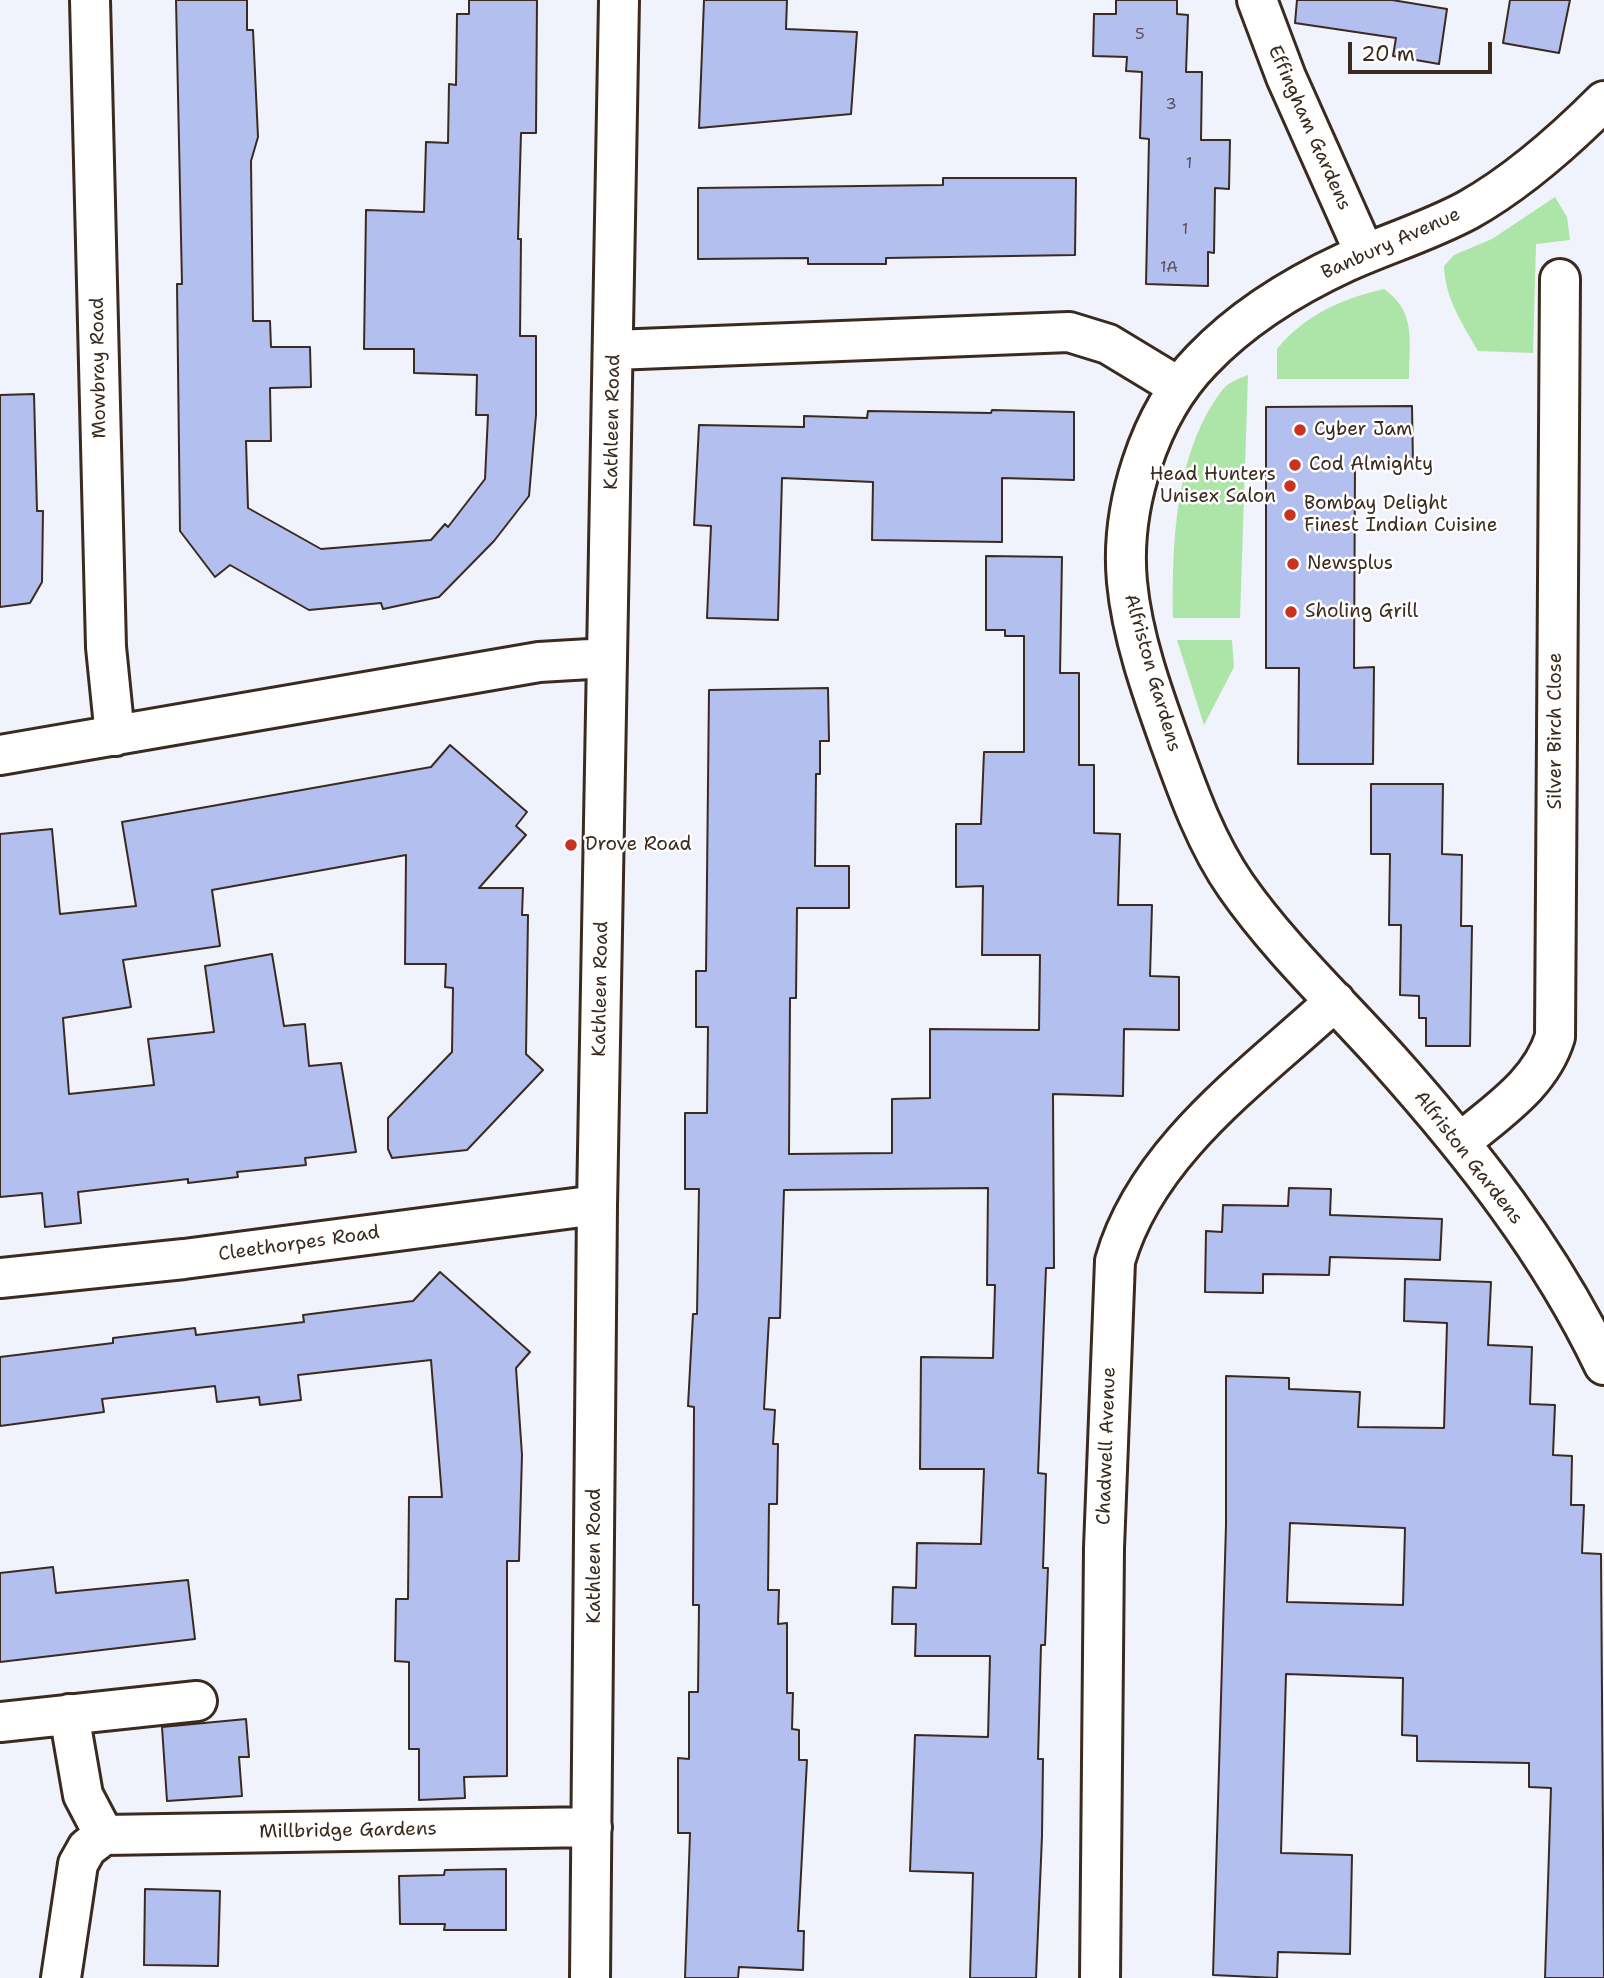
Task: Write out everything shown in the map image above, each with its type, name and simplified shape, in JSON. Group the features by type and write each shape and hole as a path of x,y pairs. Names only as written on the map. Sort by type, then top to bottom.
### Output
{"street":[{"name":"Mowbray Road","path":"90,0 106,647 115,736"},
{"name":"Kathleen Road","path":"590,1978 597,1205 619,0"},
{"name":"Effingham Gardens","path":"1257,0 1286,77 1364,254"},
{"name":"Banbury Avenue","path":"1179,387 1202,360 1247,320 1305,283 1364,254 1466,211 1538,161 1604,102"},
{"name":"Silver Birch Close","path":"1460,1143 1534,1080 1548,1060 1555,1037 1560,279"},
{"path":"614,350 1069,332 1108,344 1179,387"},
{"name":"Alfriston Gardens","path":"1179,387 1148,451 1129,523 1127,580 1136,629 1178,766 1215,850 1255,912 1460,1143 1514,1213 1564,1290 1604,1365"},
{"path":"0,755 539,662 607,658"},
{"name":"Chadwell Avenue","path":"1100,1978 1104,1548 1115,1261 1124,1231 1139,1199 1161,1167 1189,1135 1335,1001"},
{"name":"Cleethorpes Road","path":"0,1278 184,1259 597,1205"},
{"path":"0,1722 197,1701"},
{"path":"61,1978 78,1864 87,1847 104,1835 83,1795 69,1714"},
{"name":"Millbridge Gardens","path":"104,1835 592,1827"}],"green space":[{"path":"1555,197 1567,217 1570,240 1536,244 1533,353 1478,351 1451,300 1444,266 1454,255 1492,239"},
{"path":"1384,289 1395,298 1406,318 1410,340 1409,379 1277,379 1277,349 1299,327 1339,303"},
{"path":"1248,375 1240,618 1173,618 1176,528 1186,468 1195,439 1224,388"},
{"path":"1177,640 1232,640 1234,667 1204,725"}],"building":[{"path":"176,0 247,0 247,30 253,30 258,137 251,161 253,321 270,321 271,347 310,347 311,387 270,388 271,441 246,441 248,508 321,549 431,540 445,524 448,527 485,479 488,415 476,415 477,375 414,373 414,349 364,349 366,210 424,212 426,142 448,143 449,84 456,85 457,14 469,14 469,0 537,0 536,133 521,133 518,239 521,239 520,336 536,336 536,415 529,496 494,541 439,597 383,609 381,603 309,610 230,565 215,577 180,531 177,284 182,284"},
{"path":"704,0 787,0 786,29 857,32 851,114 699,128"},
{"path":"1116,0 1177,0 1177,14 1188,15 1186,72 1202,72 1201,140 1230,140 1229,189 1215,188 1214,253 1208,252 1208,286 1146,284 1149,139 1140,138 1142,72 1126,71 1127,57 1093,56 1094,14 1116,14"},
{"path":"1297,0 1392,0 1447,9 1439,64 1393,56 1396,38 1295,23"},
{"path":"1510,0 1570,0 1559,53 1503,43"},
{"path":"943,178 1076,178 1075,255 886,258 886,264 808,264 808,258 698,259 698,188 943,185"},
{"path":"34,394 37,511 43,511 42,582 30,603 0,607 0,395"},
{"path":"1412,406 1413,465 1355,465 1354,668 1374,667 1373,764 1298,764 1299,668 1266,668 1266,407"},
{"path":"992,410 1074,412 1074,480 1002,478 1002,542 872,540 873,482 782,478 778,620 707,618 711,526 694,525 699,425 804,427 804,416 867,418 868,411 991,413"},
{"path":"986,556 1062,557 1060,673 1079,673 1079,765 1094,765 1094,833 1120,834 1118,905 1152,905 1150,976 1179,977 1179,1030 1124,1029 1123,1096 1053,1094 1054,1268 1046,1268 1038,1473 1046,1474 1043,1568 1048,1568 1045,1645 1041,1645 1038,1759 1043,1759 1042,1836 1036,1978 970,1978 973,1873 910,1871 915,1735 988,1737 990,1656 915,1656 916,1624 892,1624 893,1587 916,1588 917,1543 981,1544 984,1469 920,1469 921,1357 993,1358 995,1285 987,1285 988,1188 784,1190 780,1318 769,1318 764,1409 775,1410 773,1444 778,1444 777,1504 769,1504 768,1590 779,1590 778,1624 787,1623 787,1693 793,1693 792,1729 799,1730 799,1760 807,1760 798,1931 804,1931 803,1970 739,1967 738,1978 685,1978 690,1833 678,1833 678,1758 689,1759 689,1692 698,1692 699,1605 693,1605 694,1407 688,1406 693,1314 697,1314 699,1189 685,1189 685,1113 707,1113 708,1027 696,1027 696,971 706,971 709,690 828,688 829,741 820,741 820,774 816,774 815,866 849,866 849,908 797,908 796,998 790,998 789,1154 892,1153 892,1099 930,1098 930,1029 1039,1030 1040,955 982,955 983,886 956,887 956,824 981,824 984,752 1024,752 1024,636 1005,636 1005,630 986,630"},
{"path":"450,745 527,812 516,826 526,835 479,888 523,888 522,915 528,915 526,1054 543,1070 467,1150 392,1158 388,1149 388,1118 452,1052 453,988 445,987 446,964 405,964 406,855 212,890 220,946 123,960 131,1007 63,1018 69,1094 154,1085 148,1039 214,1032 205,966 272,954 284,1026 305,1024 309,1066 341,1063 356,1152 305,1158 306,1165 237,1172 238,1177 188,1183 188,1179 78,1192 81,1223 45,1227 42,1193 0,1197 0,834 52,829 60,914 136,906 122,822 431,767"},
{"path":"1371,784 1443,784 1442,854 1462,855 1461,926 1472,926 1470,1046 1426,1046 1426,1018 1419,1018 1419,996 1400,995 1401,925 1389,925 1390,854 1371,854"},
{"path":"1289,1188 1331,1189 1330,1215 1442,1219 1440,1260 1330,1257 1329,1275 1263,1274 1263,1293 1205,1292 1206,1231 1222,1232 1223,1205 1288,1206"},
{"path":"440,1272 530,1352 516,1368 522,1455 519,1561 507,1561 507,1776 464,1777 465,1798 419,1800 419,1749 409,1749 409,1662 395,1661 396,1599 408,1599 409,1497 442,1497 431,1360 298,1375 301,1400 260,1405 259,1397 217,1402 215,1386 102,1399 104,1412 0,1426 0,1357 113,1343 113,1338 195,1328 196,1335 304,1322 303,1315 413,1301"},
{"path":"1405,1279 1491,1282 1488,1345 1532,1347 1530,1404 1555,1405 1553,1455 1572,1456 1571,1505 1584,1505 1582,1553 1601,1554 1604,1978 1545,1978 1551,1788 1529,1787 1529,1763 1417,1761 1417,1736 1402,1735 1403,1678 1286,1674 1281,1853 1352,1855 1350,1954 1278,1952 1277,1978 1213,1975 1226,1525 1226,1376 1289,1378 1289,1389 1360,1392 1358,1427 1444,1428 1447,1323 1404,1321","holes":["1290,1523 1405,1528 1403,1605 1287,1602"]},
{"path":"53,1567 56,1593 188,1580 195,1639 0,1662 0,1573"},
{"path":"246,1719 249,1757 239,1757 242,1796 167,1801 162,1727"},
{"path":"506,1869 506,1930 444,1930 445,1924 400,1924 399,1876 444,1875 445,1870"},
{"path":"145,1889 220,1891 218,1966 144,1965"}],"place":[{"name":"Cyber Jam","path":"1300,430"},
{"name":"Cod Almighty","path":"1295,465"},
{"name":"Head Hunters Unisex Salon","path":"1290,486"},
{"name":"Bombay Delight Finest Indian Cuisine","path":"1290,515"},
{"name":"Newsplus","path":"1293,564"},
{"name":"Sholing Grill","path":"1291,612"},
{"name":"Drove Road","path":"571,845"}]}
